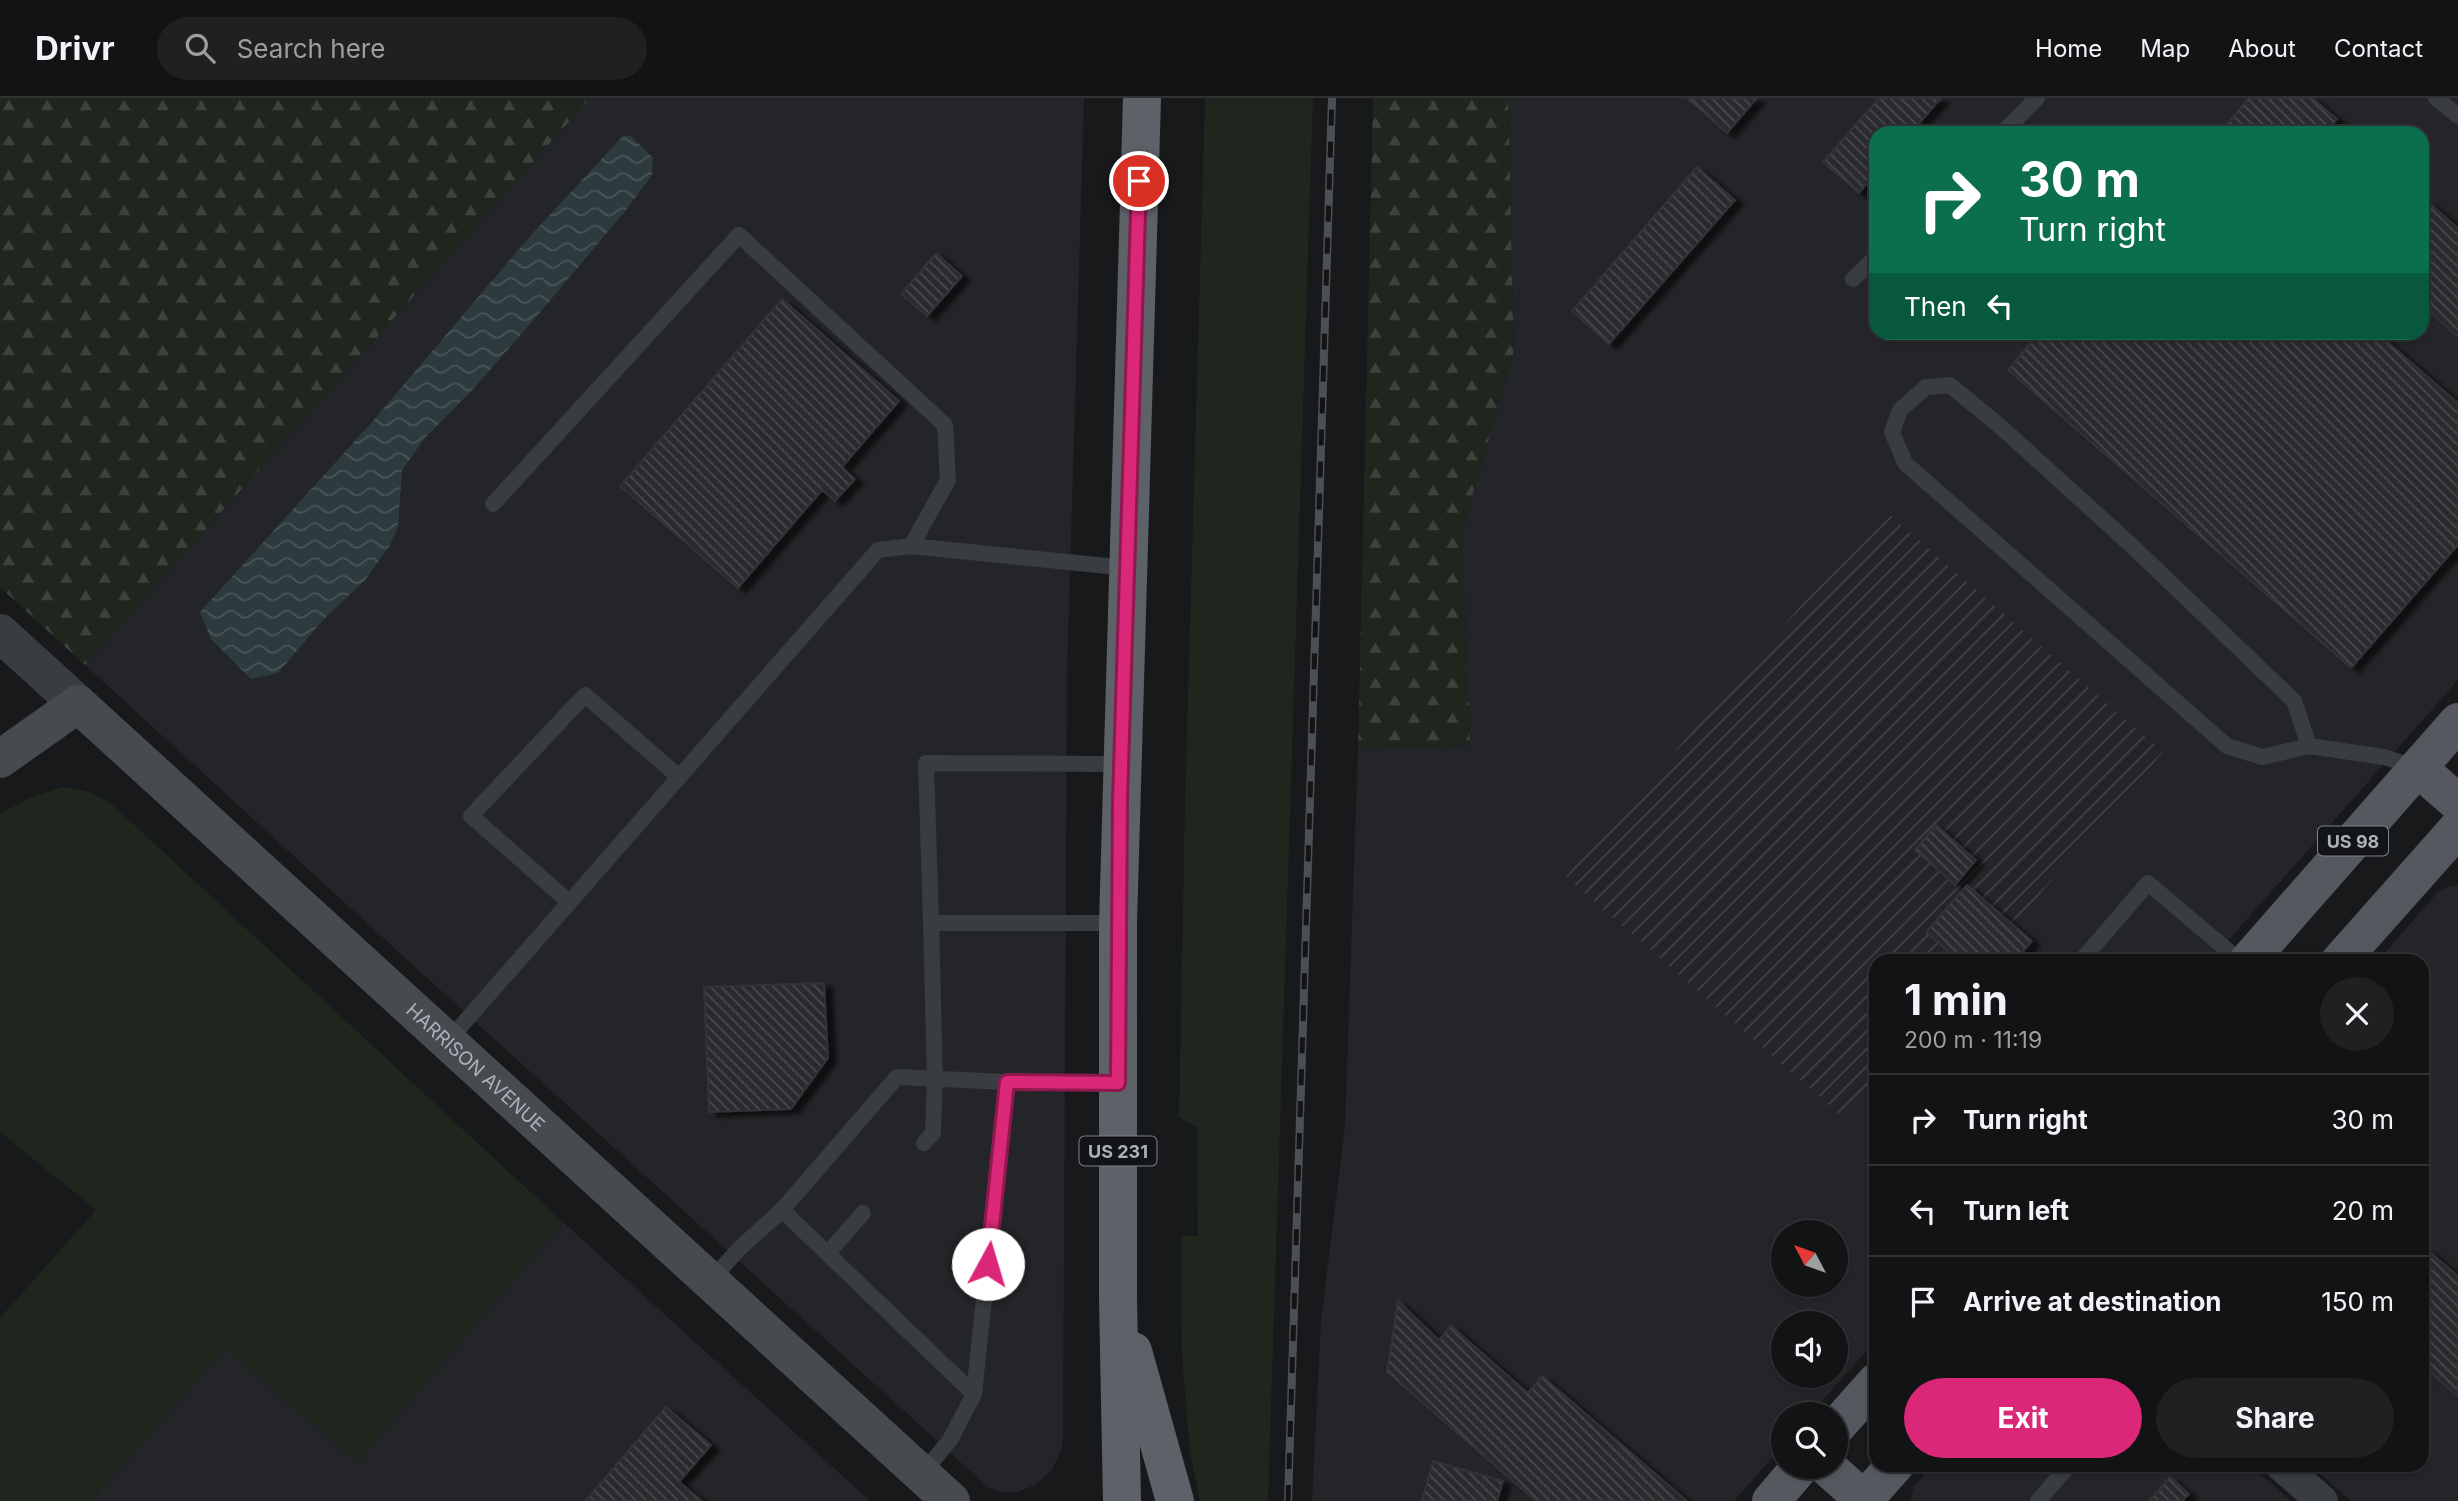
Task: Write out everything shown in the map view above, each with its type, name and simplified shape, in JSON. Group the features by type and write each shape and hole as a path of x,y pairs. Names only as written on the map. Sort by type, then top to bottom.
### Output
{"highway":[{"name":"US 231","path":"1122,1501 1118,1299 1118,923 1126,568 1142,98"},
{"path":"1118,1299 1175,1501"}],"main road":[{"path":"0,759 78,704"},
{"name":"HARRISON AVENUE","path":"78,704 951,1501"},
{"name":"US 98","path":"2254,954 2458,722"},
{"path":"2418,768 2458,803"},
{"path":"2346,954 2458,828"},
{"path":"1848,1414 1869,1390"},
{"path":"1840,1479 1864,1501 1889,1472"},
{"path":"1771,1501 1790,1479"}],"street":[{"name":"HARRISON AVENUE","path":"0,633 78,704"},
{"path":"2289,1472 2322,1501"}],"lane":[{"path":"2009,126 2037,98"},
{"path":"2436,98 2458,116"},
{"path":"493,504 739,235 945,425 948,480 911,546"},
{"path":"1853,279 1869,264"},
{"path":"2309,746 2294,701 2131,545 1961,394 1950,385 1926,387 1900,410 1892,432 1905,463 2227,746 2262,757 2309,746 2384,757 2418,768"},
{"path":"448,1041 878,550 911,546 1126,568"},
{"path":"569,902 471,816 585,695 679,777"},
{"path":"924,1143 933,1133 935,1079 926,763 1121,764"},
{"path":"2087,954 2148,883 2232,954"},
{"path":"931,923 1118,923"},
{"path":"711,1280 740,1248 782,1209 897,1077 1118,1083"},
{"path":"922,1474 950,1440 974,1394 1007,1082"},
{"path":"782,1209 974,1394"},
{"path":"828,1253 863,1213"},
{"path":"2038,1501 2063,1472"}],"shaded area":[{"path":"590,98 1084,98 1067,675 1063,1440 1052,1470 1035,1485 1018,1492 1000,1492 989,1488 85,665"},
{"path":"1508,98 2458,98 2458,680 2216,954 1980,954 1884,511 1845,1118 1869,1091 1869,1348 1848,1371 1848,1311 1771,1311 1771,1388 1833,1388 1821,1402 1771,1402 1771,1459 1734,1501 1312,1501 1321,1321 1345,1126 1358,749 1470,745 1462,532 1514,350"},
{"path":"1884,510 2163,752 1988,954 1869,954 1869,1091 1845,1119 1566,877"},
{"path":"2458,885 2458,1501 2351,1501 2318,1472 2429,1472 2429,954 2384,954 2437,893"},
{"path":"563,1222 870,1501 91,1501 225,1348 357,1462"},
{"path":"1927,1472 2258,1472 2291,1501 1910,1501 1914,1486"}],"green space":[{"path":"0,98 590,98 85,665 0,587"},
{"path":"1205,98 1313,98 1268,1501 1200,1501 1190,1452 1182,1355 1181,1236 1198,1236 1197,1127 1179,1117"},
{"path":"1373,98 1508,98 1514,350 1462,532 1470,745 1358,749"},
{"path":"62,787 91,793 116,808 563,1222 357,1462 225,1348 91,1501 0,1501 0,1318 96,1210 0,1132 0,814 31,797"}],"water":[{"path":"623,136 631,136 653,158 652,175 538,315 474,388 425,438 402,470 398,527 390,545 365,580 323,620 278,673 251,679 211,639 200,612 372,422 532,234"}],"building":[{"path":"1687,98 1757,98 1727,133"},
{"path":"1879,98 1941,98 1917,126 1869,126 1869,181 1859,193 1823,162"},
{"path":"2249,98 2312,98 2337,119 2331,126 2226,126"},
{"path":"1697,167 1735,200 1609,344 1572,311"},
{"path":"2429,203 2458,228 2458,337 2429,311"},
{"path":"936,253 962,276 927,316 901,294"},
{"path":"782,299 899,401 842,467 855,479 835,501 822,490 738,588 620,486"},
{"path":"2033,340 2385,340 2458,403 2458,545 2351,668 2008,370"},
{"path":"1936,825 1976,860 1955,885 1915,850"},
{"path":"1967,885 2032,941 2021,954 1951,954 1926,932"},
{"path":"824,983 828,1058 791,1109 709,1112 704,987"},
{"path":"2429,1252 2458,1276 2458,1397 2429,1371"},
{"path":"1398,1301 1439,1340 1451,1326 1528,1393 1542,1376 1687,1501 1536,1501 1387,1372"},
{"path":"666,1407 711,1445 679,1482 702,1501 585,1501"},
{"path":"1433,1461 1503,1481 1497,1501 1422,1501"},
{"path":"2170,1477 2189,1494 2182,1501 2149,1501"}],"railway":[{"path":"1288,1501 1332,98"}],"route":[{"path":"988,1264 1007,1082 1118,1083 1120,801 1139,181"}]}
